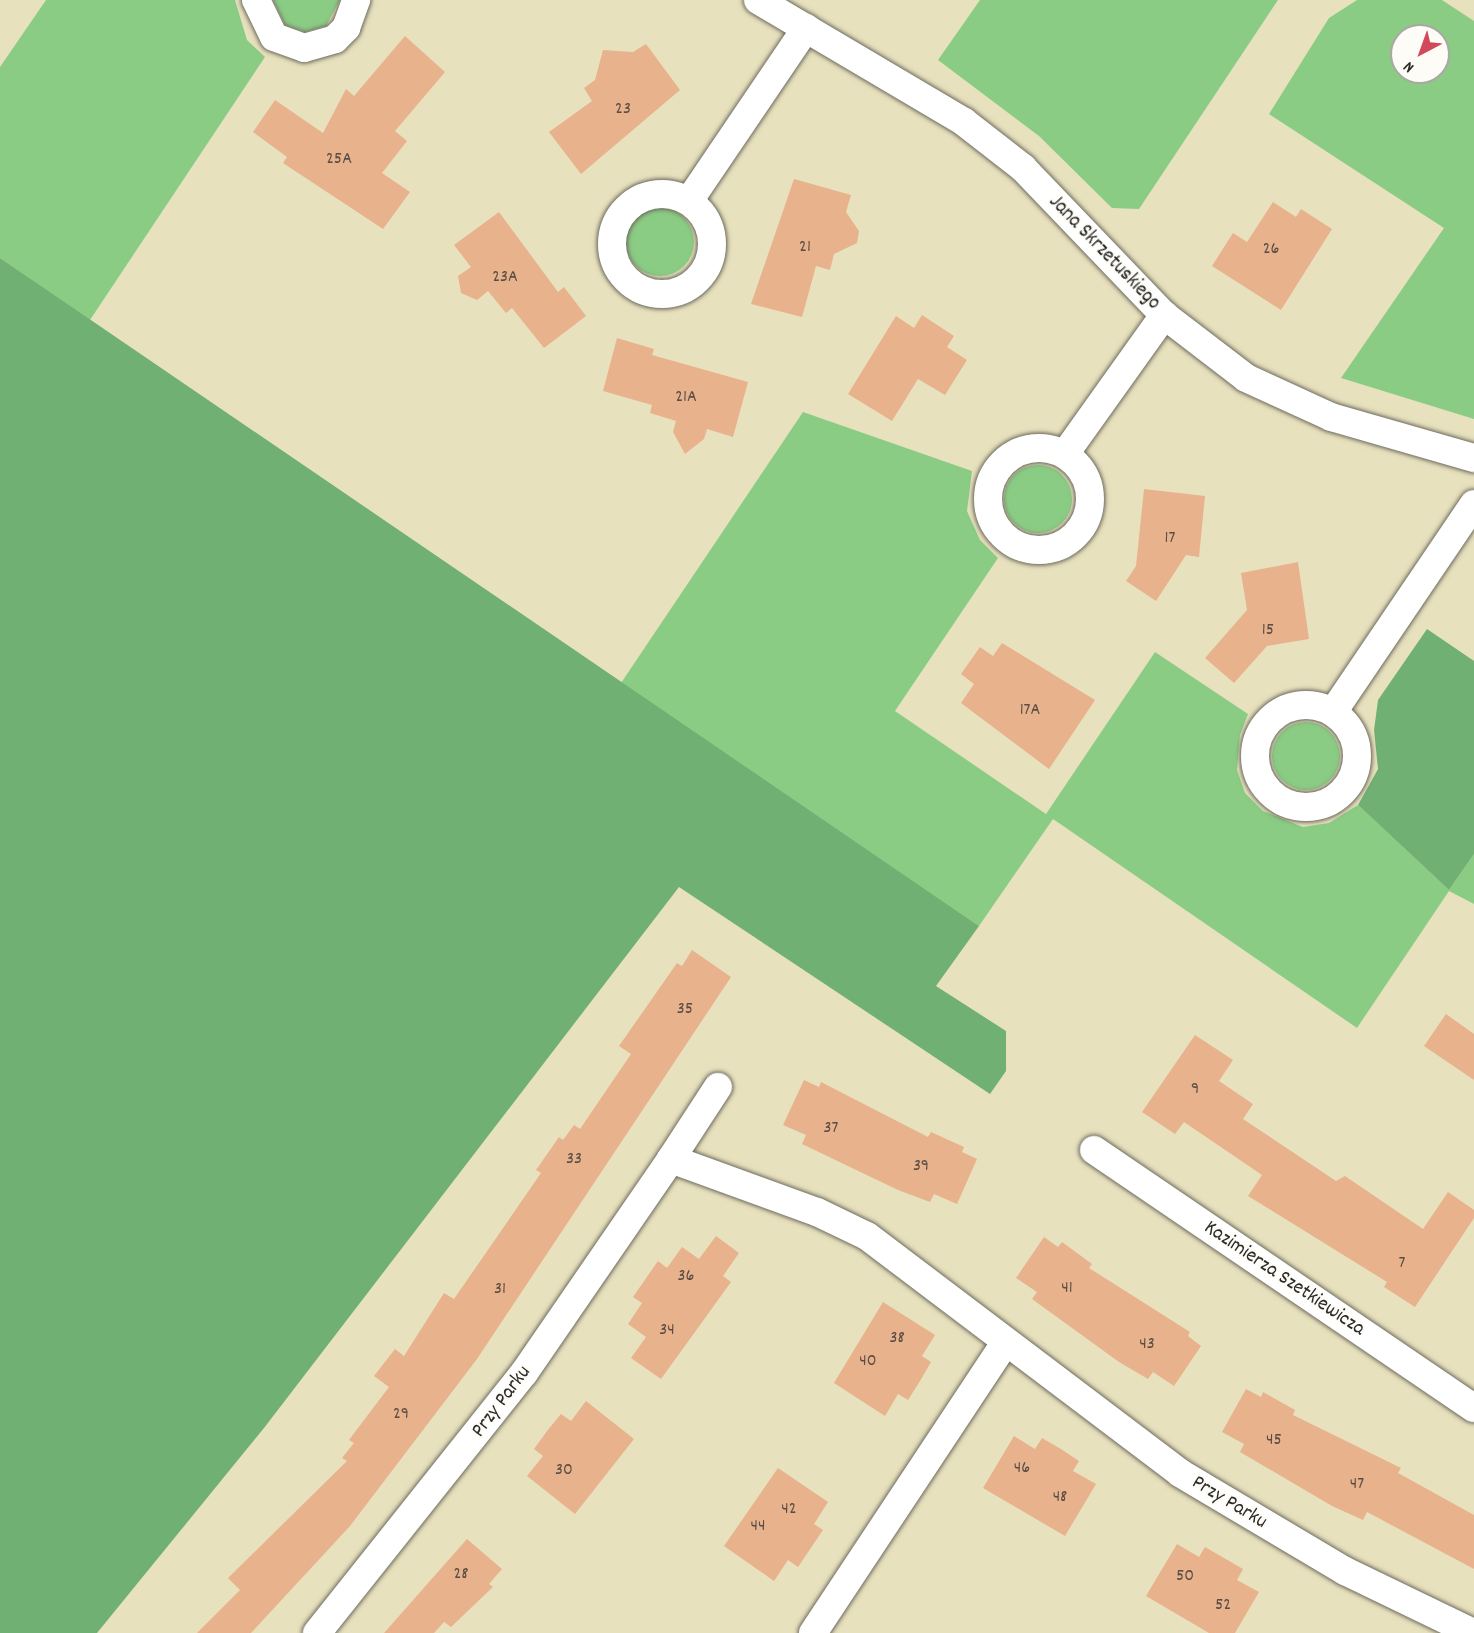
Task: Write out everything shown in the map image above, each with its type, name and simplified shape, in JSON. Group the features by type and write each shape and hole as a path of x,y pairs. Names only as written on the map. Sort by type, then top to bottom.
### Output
{"street":[{"path":"256,0 264,26 274,37 304,48 335,39 346,28 356,0"},
{"name":"Jana Skrzetuskiego","path":"758,0 911,87 1023,168 1164,315 1246,378 1331,417 1474,458"},
{"path":"690,201 806,28"},
{"path":"1065,454 1164,315"},
{"path":"1333,712 1474,504"},
{"name":"Przy Parku","path":"317,1633 524,1373 718,1087"},
{"name":"Kazimierza Szetkiewicza","path":"1094,1150 1474,1408"},
{"name":"Przy Parku","path":"671,1159 817,1212 867,1236 1004,1344 1180,1473 1345,1571 1473,1633"},
{"path":"813,1633 1004,1344"}],"green space":[{"path":"46,0 235,0 247,40 265,57 90,320 0,258 0,67"},
{"path":"273,0 340,0 326,26 305,32 285,25"},
{"path":"980,0 1278,0 1139,209 1112,208 1039,136 938,60"},
{"path":"1357,0 1442,0 1474,21 1474,419 1341,378 1444,228 1269,114 1329,18"},
{"path":"660,208 673,211 684,218 691,229 694,242 691,255 684,266 673,273 660,276 647,273 636,266 629,255 626,242 629,229 636,218 647,211"},
{"path":"0,258 979,926 936,986 1006,1031 1006,1071 990,1094 679,887 264,1428 97,1633 0,1633"},
{"path":"803,412 972,471 967,511 980,540 998,558 895,711 1046,814 1155,652 1248,714 1240,735 1237,770 1245,793 1263,811 1303,827 1329,823 1358,805 1449,890 1474,854 1474,904 1449,891 1357,1028 1053,819 979,926 621,683"},
{"path":"1038,465 1051,468 1062,475 1069,486 1072,499 1069,512 1062,523 1051,530 1038,533 1025,530 1014,523 1007,512 1004,499 1007,486 1014,475 1025,468"},
{"path":"1427,629 1474,661 1474,854 1449,890 1358,805 1378,769 1374,730 1378,700"},
{"path":"1306,722 1319,725 1330,732 1337,743 1340,756 1337,769 1330,780 1319,787 1306,790 1293,787 1282,780 1275,769 1272,756 1275,743 1282,732 1293,725"}],"building":[{"path":"405,36 445,72 395,131 407,141 382,173 410,192 383,229 283,163 287,157 253,132 275,100 323,133 346,89 354,96"},
{"path":"646,44 680,90 581,174 549,132 592,101 584,88 595,80 603,50 633,52"},
{"path":"794,179 851,195 846,212 859,231 857,243 834,254 830,270 816,266 802,317 751,304"},
{"path":"1273,202 1296,217 1301,209 1332,229 1281,310 1212,266 1233,233 1247,242"},
{"path":"499,212 558,292 564,287 586,316 544,348 512,308 506,313 488,291 477,300 461,293 458,276 471,267 454,245"},
{"path":"922,315 954,336 947,347 967,360 945,395 918,379 892,421 848,394 896,316 914,328"},
{"path":"617,338 654,349 652,355 748,382 733,437 707,429 704,439 685,454 673,432 676,421 650,413 652,405 603,391"},
{"path":"1144,489 1205,496 1199,557 1186,555 1156,601 1126,581 1136,566"},
{"path":"1298,562 1309,639 1267,646 1234,683 1205,658 1247,610 1241,573"},
{"path":"1002,643 1095,700 1049,769 961,703 974,684 961,674 980,647 993,656"},
{"path":"692,950 731,977 477,1359 350,1526 251,1633 197,1633 240,1590 228,1578 347,1461 342,1458 354,1443 349,1440 389,1387 374,1376 395,1349 404,1356 444,1293 454,1299 541,1173 536,1170 559,1137 563,1140 574,1125 580,1129 631,1054 619,1046 677,963 682,966"},
{"path":"1446,1014 1474,1034 1474,1080 1424,1046"},
{"path":"1195,1035 1233,1060 1219,1081 1253,1104 1243,1119 1336,1181 1345,1176 1423,1229 1448,1192 1474,1210 1474,1218 1415,1307 1384,1287 1387,1282 1248,1196 1262,1175 1184,1122 1175,1134 1142,1112"},
{"path":"804,1080 819,1087 821,1082 928,1137 931,1132 964,1147 962,1152 977,1159 957,1204 934,1194 930,1202 898,1190 802,1144 806,1135 783,1125"},
{"path":"716,1236 739,1253 723,1276 731,1282 661,1379 631,1358 646,1337 628,1324 642,1303 633,1297 658,1261 667,1268 682,1247 699,1259"},
{"path":"1044,1237 1058,1247 1062,1242 1092,1264 1089,1268 1190,1332 1188,1336 1201,1346 1174,1386 1153,1372 1148,1379 1119,1362 1032,1299 1037,1292 1016,1278"},
{"path":"883,1302 935,1335 922,1356 931,1362 920,1381 908,1400 898,1394 885,1416 834,1383"},
{"path":"1246,1389 1261,1397 1263,1392 1295,1410 1293,1415 1401,1468 1398,1473 1474,1515 1474,1569 1367,1512 1363,1520 1332,1506 1240,1452 1244,1444 1222,1432"},
{"path":"586,1401 634,1439 575,1514 527,1476 543,1456 534,1449 547,1431 561,1414 571,1421"},
{"path":"1014,1436 1035,1449 1042,1438 1061,1449 1079,1461 1073,1471 1096,1484 1065,1536 983,1488"},
{"path":"778,1468 828,1502 814,1524 823,1530 798,1567 788,1560 774,1581 724,1546"},
{"path":"467,1539 502,1569 489,1584 493,1587 451,1627 444,1622 434,1633 384,1633"},
{"path":"1177,1544 1199,1557 1205,1547 1243,1569 1237,1580 1259,1592 1235,1633 1209,1633 1146,1596"}]}
